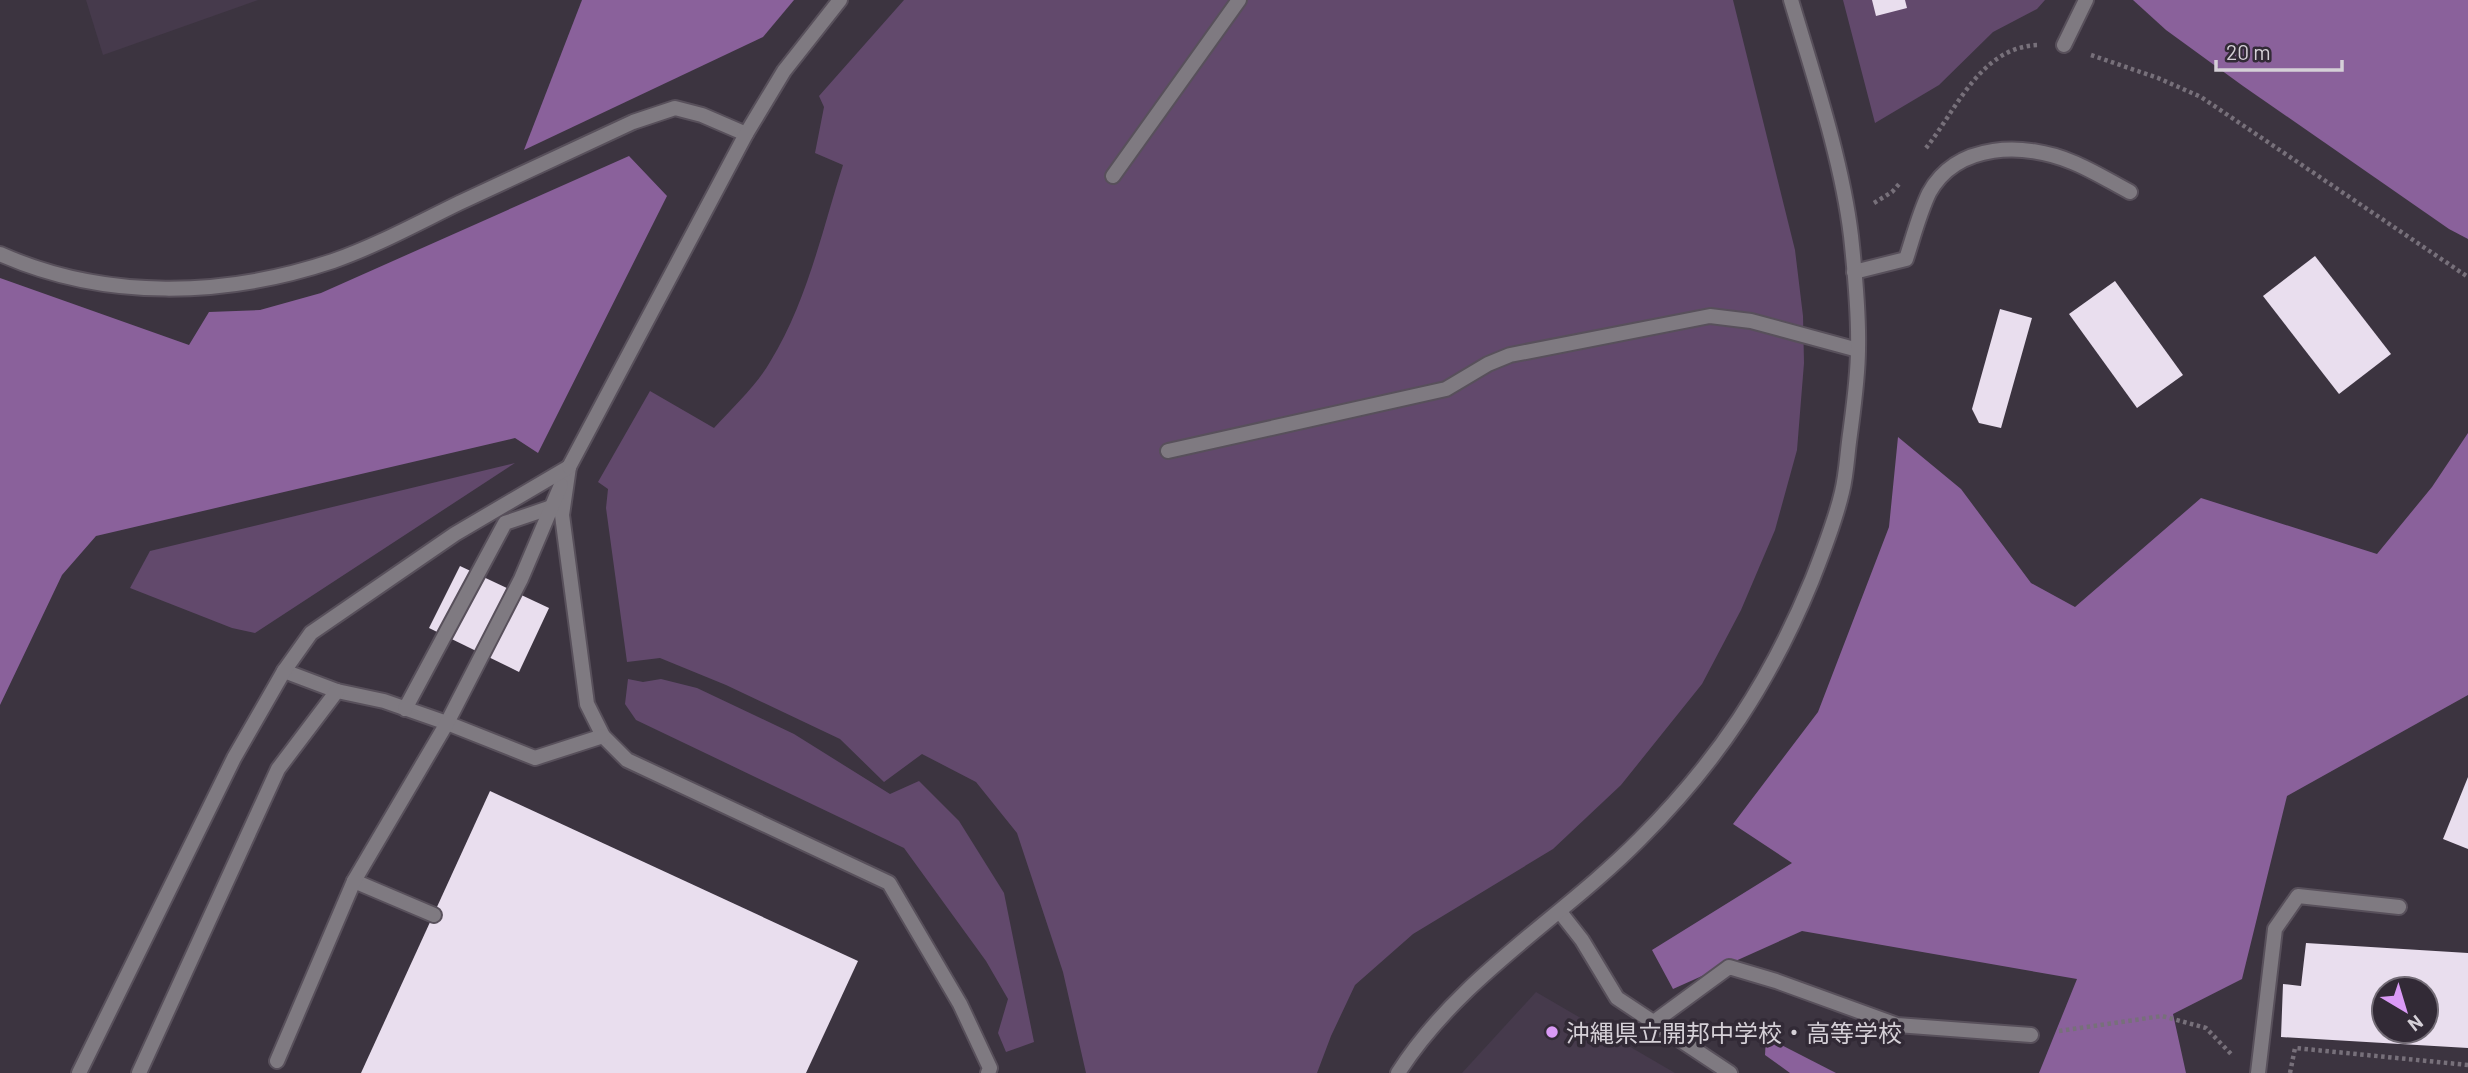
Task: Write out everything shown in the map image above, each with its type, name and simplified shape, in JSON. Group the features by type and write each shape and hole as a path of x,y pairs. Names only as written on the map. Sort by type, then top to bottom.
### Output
{"street":[{"path":"276,1061 354,881 447,723 521,579 569,467 695,225 784,71 840,0"},
{"path":"1113,176 1239,0"},
{"path":"1398,1073 1443,1015 1489,968 1560,912 1641,838 1692,783 1738,724 1776,660 1824,550 1842,491 1858,350 1854,272 1847,214 1836,161 1791,0"},
{"path":"2064,45 2086,0"},
{"path":"0,254 25,265 89,283 153,289 219,287 276,277 335,260 633,122 675,108 702,115 746,134"},
{"path":"1854,272 1906,259 1930,192 1953,164 1982,151 2024,149 2071,161 2130,192"},
{"path":"1168,451 1446,389 1488,364 1510,355 1710,316 1751,321 1858,350"},
{"path":"79,1073 234,758 285,671 311,634 454,534 569,467"},
{"path":"569,467 562,515 587,704 603,736 627,760 889,883 960,1004 990,1068 988,1073"},
{"path":"405,709 505,523 552,507"},
{"path":"285,671 337,691 384,701 535,758 603,736"},
{"path":"139,1073 278,769 337,691"},
{"path":"354,881 434,915"},
{"path":"2258,1073 2276,929 2298,895 2399,907"},
{"path":"1560,912 1582,940 1617,998 1730,1073"},
{"path":"1654,1022 1729,967 1776,981 1897,1025 2031,1035"}],"path":[{"path":"1925,150 1965,90 1998,57 2025,46 2064,45 2158,78 2201,97 2468,277"},
{"path":"1847,214 1892,192 1900,181"},
{"path":"2031,1035 2162,1016 2206,1028 2239,1062"},
{"path":"2290,1073 2295,1048 2468,1065"}],"shaded area":[{"path":"86,0 258,0 103,55"},
{"path":"582,0 794,0 763,37 524,150"},
{"path":"904,0 1733,0 1795,250 1803,316 1804,363 1797,450 1775,530 1741,610 1702,684 1621,785 1553,849 1413,934 1355,985 1317,1073 1086,1073 1063,972 1017,833 976,782 922,754 884,782 840,739 726,685 660,658 627,662 606,508 608,489 598,482 650,391 714,428 751,388 770,362 804,291 843,165 815,153 824,107 819,96"},
{"path":"1843,0 2045,0 2037,9 1993,32 1939,85 1875,123"},
{"path":"2133,0 2468,0 2468,239 2449,229 2243,86 2166,30"},
{"path":"629,156 667,196 538,453 515,438 96,536 62,575 0,705 0,278 189,345 209,312 260,310 321,293"},
{"path":"2468,433 2468,695 2287,796 2242,979 2173,1014 2186,1073 2039,1073 2077,979 1802,931 1673,989 1652,950 1792,863 1733,824 1818,712 1889,527 1898,437 1961,489 2031,583 2075,607 2201,498 2377,554 2432,487"},
{"path":"515,463 255,633 232,628 130,588 150,551"},
{"path":"628,679 643,682 661,679 697,688 794,734 890,794 919,781 959,821 1004,893 1034,1042 1006,1052 998,1033 1008,999 986,961 904,848 636,720 625,704"},
{"name":"沖縄県立開邦中学校・高等学校","path":"1536,992 1675,1073 1462,1073"},
{"path":"1766,1037 1836,1073 1790,1073 1765,1055"}],"building":[{"path":"1872,0 1905,0 1907,8 1876,16"},
{"path":"2315,256 2391,354 2339,394 2263,296"},
{"path":"2115,281 2183,375 2137,408 2069,314"},
{"path":"2000,309 2032,318 2001,428 1979,423 1972,409"},
{"path":"460,566 549,608 519,672 429,628"},
{"path":"2468,777 2468,849 2443,839"},
{"path":"490,791 858,961 806,1073 361,1073"},
{"path":"2306,943 2468,953 2468,1048 2417,1045 2440,1045 2440,975 2370,975 2370,1042 2281,1037 2283,984 2301,986"}],"place":[{"name":"沖縄県立開邦中学校・高等学校","path":"1552,1032"}]}
